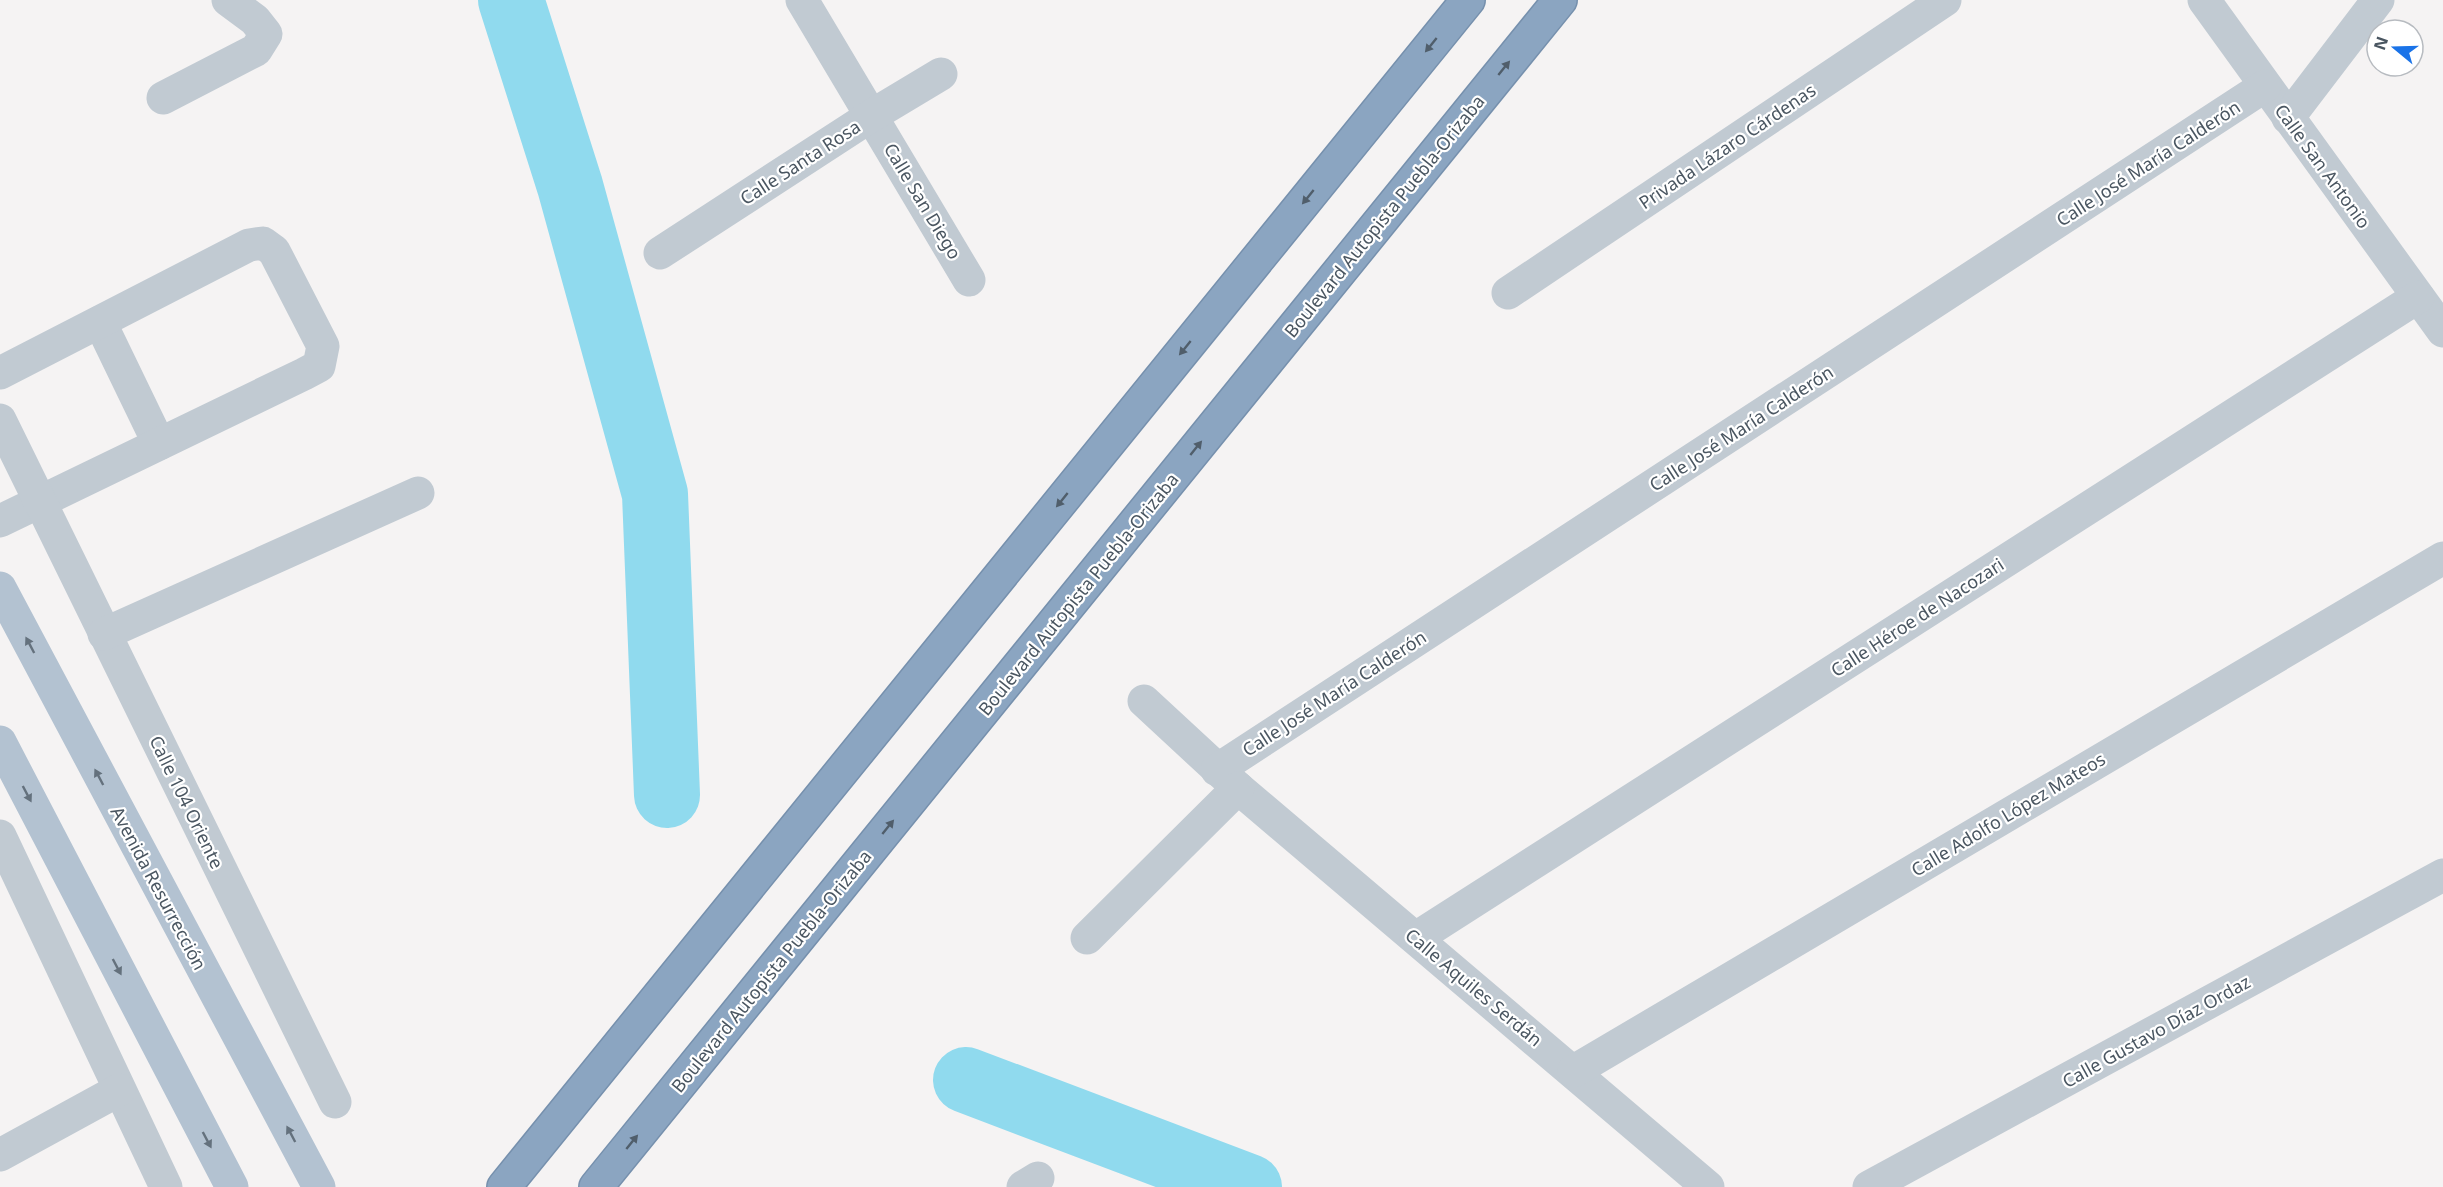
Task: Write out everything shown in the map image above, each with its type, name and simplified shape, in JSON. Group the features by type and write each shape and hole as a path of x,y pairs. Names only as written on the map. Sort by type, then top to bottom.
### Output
{"highway":[{"path":"504,1187 1468,0"},
{"name":"Boulevard Autopista Puebla-Orizaba","path":"596,1187 1560,0"}],"main road":[{"name":"Avenida Resurrección","path":"0,588 318,1186"},
{"path":"0,742 232,1187"}],"street":[{"path":"163,98 256,51 266,34 255,20 228,0"},
{"name":"Calle San Diego","path":"802,0 969,279"},
{"name":"Privada Lázaro Cárdenas","path":"1508,293 1946,0"},
{"name":"Calle San Antonio","path":"2204,0 2443,331"},
{"path":"2288,118 2378,0"},
{"name":"Calle Santa Rosa","path":"660,253 871,116 942,74"},
{"name":"Calle José María Calderón","path":"1228,779 2265,86"},
{"path":"0,373 249,245 263,243 274,251 323,346 319,366 0,521"},
{"name":"Calle Héroe de Nacozari","path":"1416,938 2418,297"},
{"path":"100,322 159,444"},
{"name":"Calle 104 Oriente","path":"0,420 335,1102"},
{"path":"104,634 418,493"},
{"name":"Calle Adolfo López Mateos","path":"1574,1071 2443,558"},
{"name":"Calle Aquiles Serdán","path":"1144,701 1228,779 1708,1187"},
{"path":"1087,938 1228,779"},
{"path":"0,836 166,1187"},
{"name":"Calle Gustavo Díaz Ordaz","path":"1869,1187 2443,875"},
{"path":"0,1155 119,1090"}],"waterway":[{"path":"511,0 570,186 655,494 667,795"},
{"path":"966,1080 1249,1187"}]}
